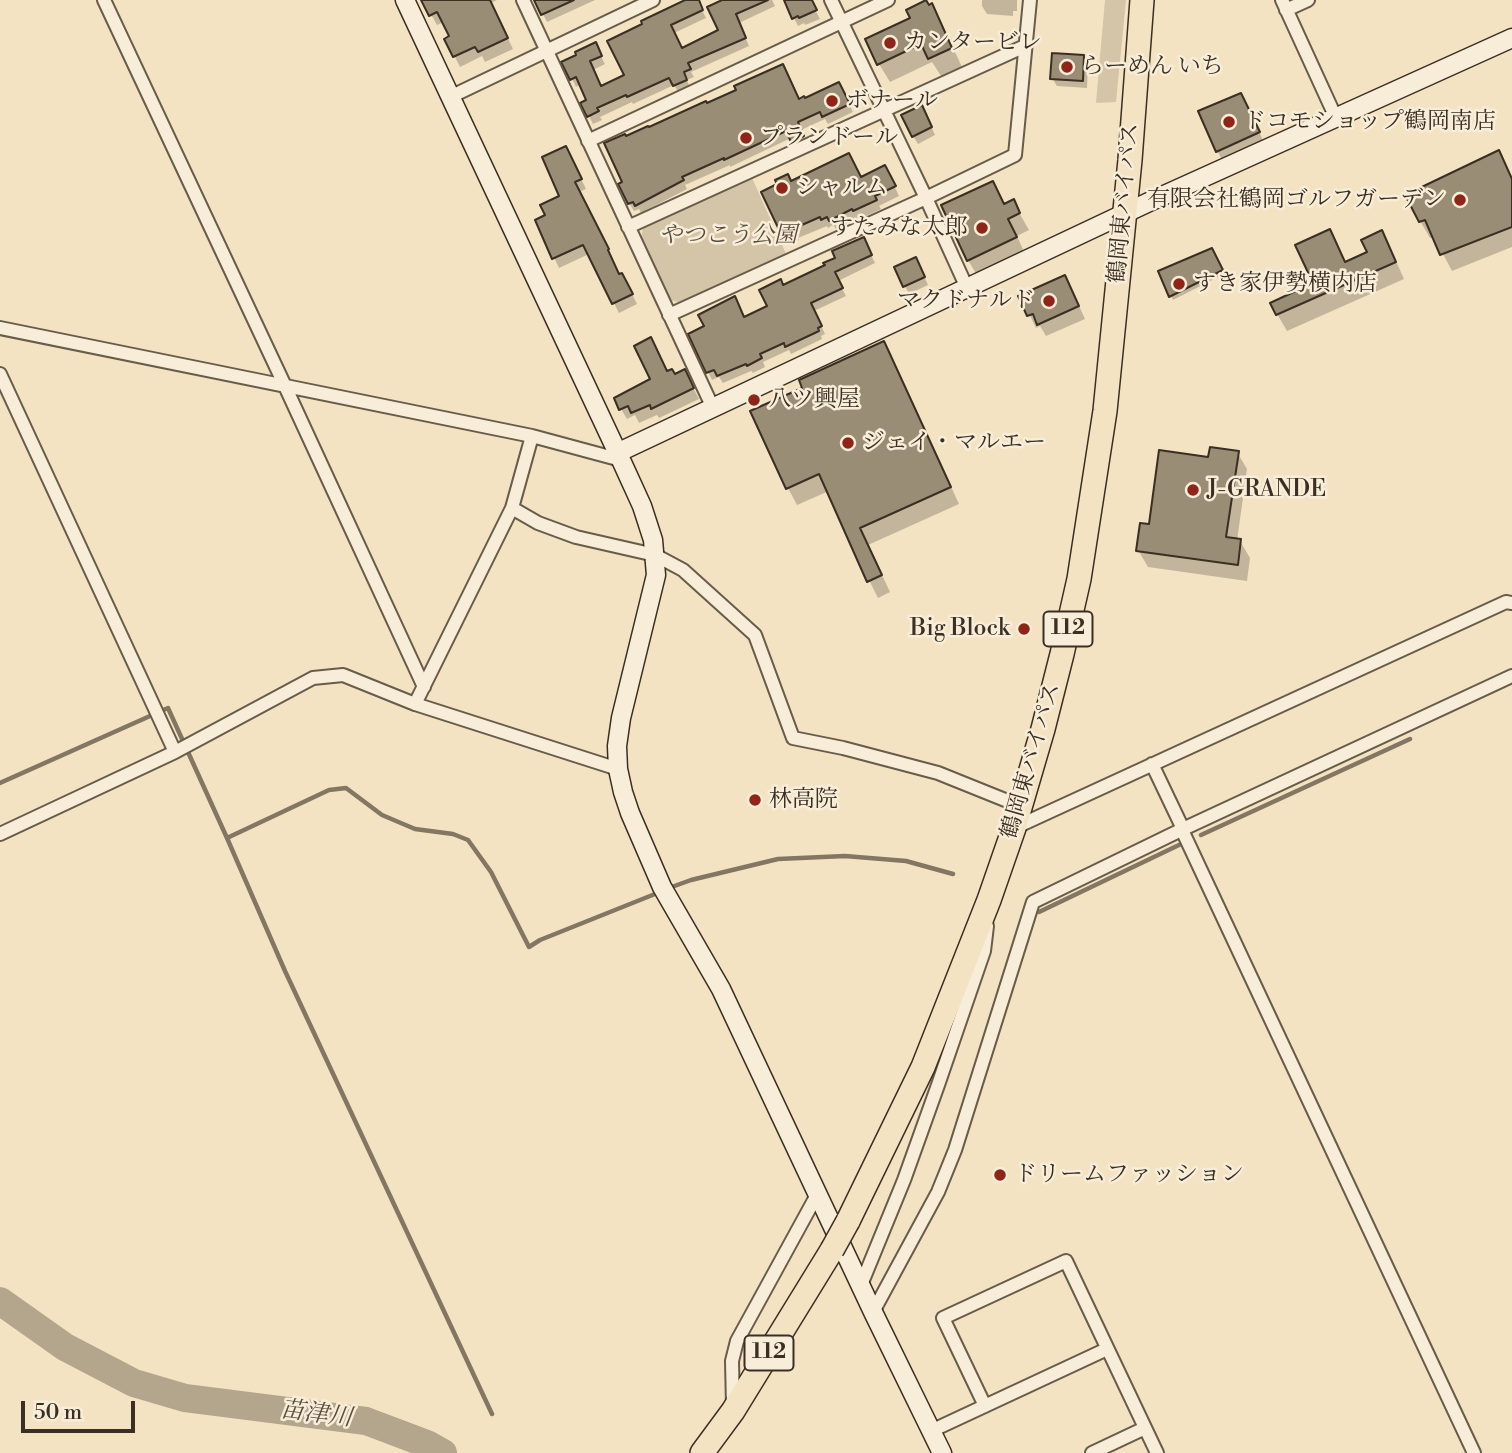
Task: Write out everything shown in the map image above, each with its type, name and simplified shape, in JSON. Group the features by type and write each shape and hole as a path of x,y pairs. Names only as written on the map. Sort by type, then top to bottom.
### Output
{"highway":[{"name":"鶴岡東バイパス","path":"702,1453 733,1411 848,1221 923,1067 989,900 1014,828 1043,729 1079,579 1103,422 1125,213 1142,0"}],"street":[{"path":"104,0 424,687"},
{"path":"405,0 619,456 653,540 656,575 621,718 617,746 622,792 662,887 721,989 942,1453"},
{"path":"523,0 713,408"},
{"path":"450,97 653,0"},
{"path":"831,0 967,288"},
{"path":"588,141 888,0"},
{"path":"669,315 1016,155 1030,0"},
{"path":"1308,0 1284,5 1336,118"},
{"path":"0,328 619,456 713,408 1125,213 1512,38"},
{"path":"628,227 1025,46"},
{"path":"0,374 175,752"},
{"path":"415,704 512,508 531,436"},
{"path":"512,508 538,523 576,537 655,555 683,570 755,635 793,738 938,773 1020,806"},
{"path":"1014,828 1506,602 1512,603"},
{"path":"0,834 175,752 313,678 343,675 415,704 618,769"},
{"path":"873,1312 938,1192 955,1150 1033,902 1512,676"},
{"path":"1152,764 1474,1453"},
{"path":"861,1285 904,1180 984,951 989,900"},
{"path":"733,1411 732,1361 737,1340 818,1193"},
{"path":"985,1406 943,1318 1066,1261 1157,1453"},
{"path":"931,1431 1107,1349"},
{"path":"1092,1453 1145,1428"}],"green space":[{"path":"1105,0 1126,0 1116,102 1096,103"},
{"name":"やつこう公園","path":"752,178 787,256 684,303 668,300 641,240 643,227"}],"building":[{"path":"421,0 490,0 508,38 478,52 475,47 453,57 444,39 449,36 437,12 429,16"},
{"path":"534,0 574,0 541,15"},
{"path":"685,0 699,0 703,10 671,25 682,48 718,30 707,7 722,0 768,0 736,14 746,38 688,63 691,69 684,72 687,80 673,86 669,78 597,108 599,111 587,117 580,103 586,100 576,77 570,80 561,62 596,42 602,56 590,61 601,86 624,75 607,41"},
{"path":"784,0 812,0 817,10 792,19"},
{"path":"926,0 929,5 932,3 952,48 928,59 921,44 877,65 865,39 910,18 906,10"},
{"name":"らーめん いち","path":"1052,53 1084,55 1083,81 1050,79"},
{"path":"783,64 799,99 839,82 850,104 822,117 820,112 798,122 804,136 791,142 786,131 682,177 684,180 635,206 633,202 628,204 618,184 622,182 604,143 649,127 706,101 707,103 736,90 734,86"},
{"name":"ドコモショップ鶴岡南店","path":"1241,93 1260,132 1216,152 1198,111"},
{"path":"922,105 932,127 912,137 901,115"},
{"path":"566,146 582,179 575,182 619,274 622,273 633,294 612,304 583,245 552,259 535,220 545,215 540,205 559,196 542,157"},
{"name":"有限会社鶴岡ゴルフガーデン","path":"1499,150 1512,179 1512,227 1440,255 1425,220 1419,222 1405,195"},
{"path":"849,153 861,177 885,165 896,186 875,196 877,200 853,211 852,209 829,221 827,217 821,220 820,217 782,236 761,192 777,184 775,180 788,174 791,181"},
{"name":"すたみな太郎","path":"993,181 1004,204 1014,199 1020,213 1008,219 1017,237 967,261 941,205"},
{"path":"1330,229 1345,262 1367,252 1361,240 1382,230 1396,262 1276,315 1270,303 1313,283 1295,245"},
{"path":"864,237 872,255 835,272 843,288 811,303 822,326 818,328 819,331 785,347 784,343 760,354 762,358 747,366 746,364 717,376 714,370 706,373 688,334 704,326 698,315 735,296 744,317 767,306 759,290 781,279 783,285 825,265 823,263 835,258 832,251"},
{"name":"すき家伊勢横内店","path":"1212,248 1223,270 1169,297 1158,271"},
{"path":"916,257 925,277 903,287 894,267"},
{"name":"マクドナルド","path":"1065,275 1079,306 1037,325 1033,314 1027,316 1018,296"},
{"path":"651,337 667,371 672,369 675,374 685,369 694,388 651,409 650,405 631,413 628,406 619,410 614,398 650,379 634,346"},
{"name":"ジェイ・マルエー","path":"884,341 951,487 860,528 882,575 867,582 819,474 786,489 750,411 802,388 799,380"},
{"name":"J-GRANDE","path":"1210,447 1239,451 1226,537 1241,539 1238,565 1136,551 1140,523 1149,524 1159,450 1208,457"}],"waterway":[{"path":"0,783 168,708 285,971 492,1414"},
{"path":"1201,835 1410,739"},
{"path":"227,838 329,790 346,788 382,815 415,829 453,834 468,840 491,872 529,947 540,940 660,892"},
{"path":"1039,912 1179,845"},
{"path":"669,888 778,859 845,856 906,861 953,874"},
{"name":"苗津川","path":"0,1301 65,1347 134,1383 185,1398 366,1421 427,1444 443,1453"}],"place":[{"name":"カンタービレ","path":"890,43"},
{"name":"らーめん いち","path":"1067,67"},
{"name":"ボナール","path":"832,101"},
{"name":"ドコモショップ鶴岡南店","path":"1229,122"},
{"name":"プランドール","path":"746,138"},
{"name":"シャルム","path":"782,188"},
{"name":"有限会社鶴岡ゴルフガーデン","path":"1460,200"},
{"name":"すたみな太郎","path":"982,228"},
{"name":"すき家伊勢横内店","path":"1179,284"},
{"name":"マクドナルド","path":"1049,301"},
{"name":"八ツ興屋","path":"754,400"},
{"name":"ジェイ・マルエー","path":"848,443"},
{"name":"J-GRANDE","path":"1193,490"},
{"name":"Big Block","path":"1024,629"},
{"name":"林高院","path":"755,800"},
{"name":"ドリームファッション","path":"1000,1175"}]}
